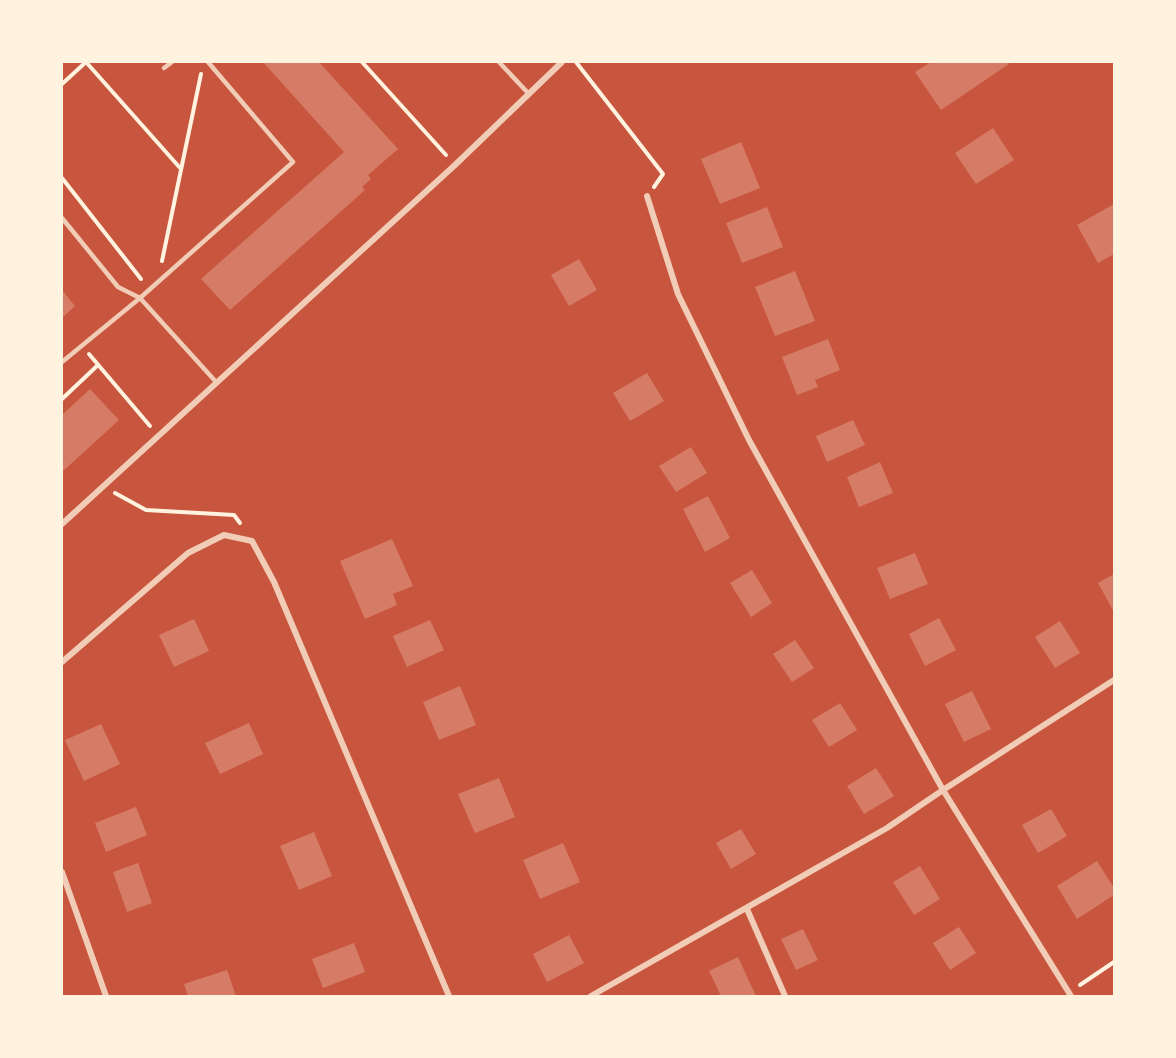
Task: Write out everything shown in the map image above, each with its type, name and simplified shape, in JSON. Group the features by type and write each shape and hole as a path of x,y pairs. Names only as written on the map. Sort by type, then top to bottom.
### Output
{"street":[{"path":"62,524 455,165 562,62"},
{"path":"647,196 678,294 749,440 943,790 1070,995"},
{"path":"62,662 188,553 224,535 252,541 274,582 449,996"},
{"path":"591,996 887,828 1114,680"},
{"path":"62,872 106,996"},
{"path":"747,909 785,996"}],"lane":[{"path":"164,68 172,62"},
{"path":"62,362 140,298 293,162 208,62"},
{"path":"499,62 528,93"},
{"path":"62,218 118,286 140,298 217,383"}],"path":[{"path":"62,84 86,62 181,169"},
{"path":"362,62 455,165"},
{"path":"575,62 663,174 647,196"},
{"path":"158,282 201,72"},
{"path":"62,178 149,290"},
{"path":"81,346 159,436"},
{"path":"62,399 98,365"},
{"path":"103,486 146,510 234,514 252,541"},
{"path":"1070,995 1114,962"}],"building":[{"path":"263,62 319,62 398,149 368,175 371,179 362,187 365,190 230,310 201,279 344,152"},
{"path":"931,62 1008,62 1009,64 941,110 915,72"},
{"path":"993,128 1014,160 976,184 955,153"},
{"path":"741,142 760,188 720,204 701,159"},
{"path":"1114,204 1114,254 1098,263 1077,225"},
{"path":"767,207 783,247 742,263 726,223"},
{"path":"579,259 597,290 569,306 551,275"},
{"path":"795,271 815,321 775,336 755,287"},
{"path":"62,290 75,306 62,318"},
{"path":"828,339 840,370 815,380 818,387 797,395 782,357"},
{"path":"647,373 664,401 630,421 613,393"},
{"path":"90,389 119,420 62,472 62,415"},
{"path":"853,420 865,445 827,462 816,436"},
{"path":"691,447 707,473 676,492 659,466"},
{"path":"880,462 893,493 859,507 847,477"},
{"path":"708,496 730,538 705,552 683,509"},
{"path":"392,539 413,586 393,594 397,605 365,619 340,561"},
{"path":"915,553 928,584 890,599 877,568"},
{"path":"752,570 772,603 751,617 730,583"},
{"path":"1114,574 1114,612 1098,583"},
{"path":"939,618 956,650 925,666 909,634"},
{"path":"194,619 209,651 174,667 159,635"},
{"path":"430,620 444,650 407,667 393,636"},
{"path":"1060,621 1080,653 1055,668 1035,637"},
{"path":"795,640 814,668 792,682 773,654"},
{"path":"460,686 476,725 439,740 423,702"},
{"path":"972,691 991,729 964,742 945,704"},
{"path":"840,703 857,730 829,747 812,720"},
{"path":"249,723 263,754 220,774 205,743"},
{"path":"101,724 120,764 84,781 65,740"},
{"path":"876,768 894,796 864,814 847,786"},
{"path":"499,778 515,817 475,833 458,794"},
{"path":"136,807 147,835 106,852 95,823"},
{"path":"1051,809 1067,836 1038,853 1022,825"},
{"path":"741,829 756,854 731,869 716,843"},
{"path":"314,832 332,876 299,890 280,846"},
{"path":"563,843 580,882 540,899 523,860"},
{"path":"1097,861 1114,888 1114,895 1077,919 1057,886"},
{"path":"138,863 152,903 127,912 113,872"},
{"path":"920,866 940,899 914,915 893,882"},
{"path":"959,927 976,953 950,970 933,943"},
{"path":"803,929 818,960 796,970 781,939"},
{"path":"569,935 584,963 547,982 533,954"},
{"path":"354,943 365,972 323,988 312,959"},
{"path":"738,957 756,996 721,996 709,971"},
{"path":"227,970 236,996 188,996 184,984"}]}
